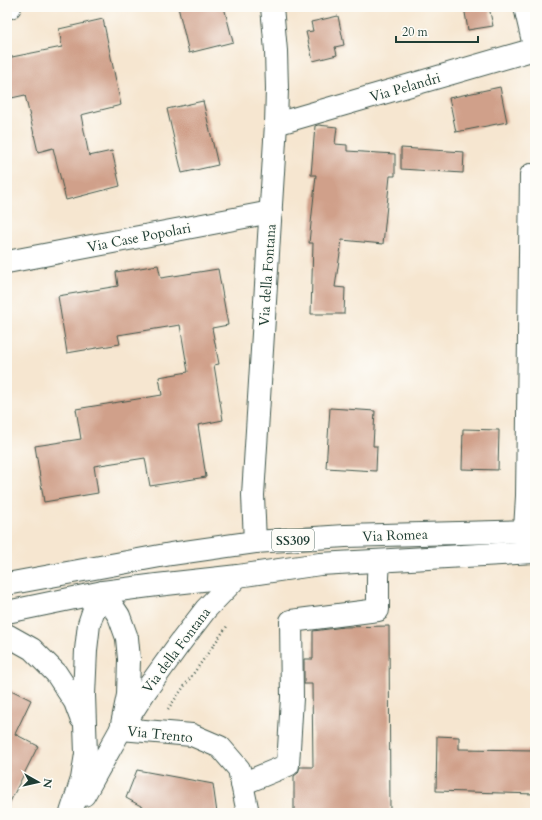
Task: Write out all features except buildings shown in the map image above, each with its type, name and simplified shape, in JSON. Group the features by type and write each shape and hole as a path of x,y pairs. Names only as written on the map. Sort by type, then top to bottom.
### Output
{"street":[{"name":"Via della Fontana","path":"255,542 253,495 276,124 276,51 272,7"},
{"path":"525,7 535,50"},
{"name":"Via Pelandri","path":"276,124 535,50"},
{"path":"530,530 527,496 531,175"},
{"name":"Via Case Popolari","path":"7,262 271,212"},
{"name":"Via Romea","path":"7,584 171,554 255,542 345,536 530,530"},
{"name":"Via Romea","path":"255,542 275,554 302,555 320,564"},
{"name":"Via Romea","path":"157,585 237,558 255,542"},
{"name":"SS309","path":"238,576 255,542"},
{"name":"Via Romea","path":"103,592 115,580 167,568 211,548"},
{"name":"Via Romea","path":"7,612 103,592 238,576 320,564 535,552"},
{"path":"242,784 288,765 292,698 291,620 378,610 379,561"},
{"name":"Via Romea","path":"54,575 80,582 103,592"},
{"name":"Via della Fontana","path":"72,813 144,693 206,609 238,576"},
{"name":"Via della Fontana","path":"72,813 82,779 86,754 84,695 89,624 103,592 119,616 127,638 129,659 128,695 121,730"},
{"name":"Via della Fontana","path":"7,635 32,649 56,673 75,702 85,730"},
{"name":"Via Trento","path":"121,730 192,735 220,747 239,769 248,813"}],"path":[{"path":"152,732 232,619"}]}
